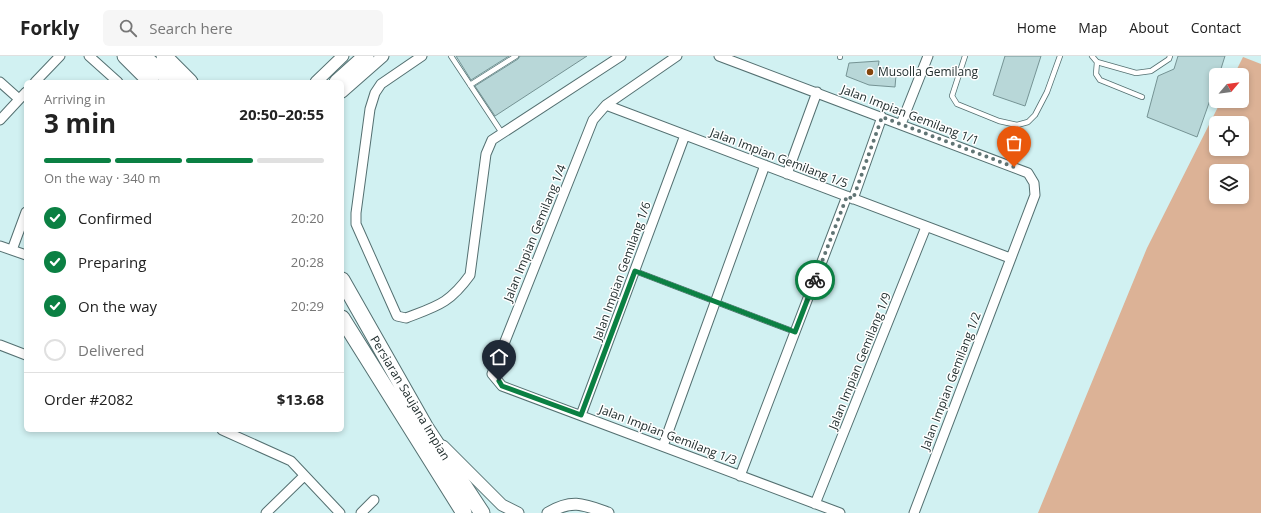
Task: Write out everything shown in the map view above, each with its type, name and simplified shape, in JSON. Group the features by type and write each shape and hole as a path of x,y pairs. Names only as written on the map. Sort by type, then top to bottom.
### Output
{"highway":[{"path":"125,56 149,80"},
{"path":"142,56 170,80"},
{"path":"164,56 188,80"},
{"path":"338,80 347,61 366,56"},
{"name":"Persiaran Saujana Impian","path":"344,284 426,428 482,513"},
{"name":"Persiaran Saujana Impian","path":"344,321 464,513"}],"street":[{"path":"37,80 60,56"},
{"path":"89,56 116,80"},
{"path":"344,90 383,56"},
{"path":"422,56 381,84 375,93 370,109 356,213 356,224 397,316 406,318 443,304 459,289 470,275 486,154 492,140 618,57"},
{"path":"606,105 677,56"},
{"name":"Jalan Impian Gemilang 1/1","path":"719,56 1028,172 1034,183 1035,195 1010,258"},
{"path":"902,124 928,56"},
{"path":"319,80 347,61"},
{"path":"0,82 19,99"},
{"path":"787,174 817,92"},
{"path":"0,120 24,94"},
{"name":"Jalan Impian Gemilang 1/5","path":"606,105 1010,258"},
{"name":"Jalan Impian Gemilang 1/4","path":"492,374 593,120 606,105"},
{"path":"740,476 795,332 882,117"},
{"name":"Jalan Impian Gemilang 1/6","path":"581,415 685,135"},
{"path":"663,446 765,165"},
{"path":"12,250 24,217"},
{"name":"Jalan Impian Gemilang 1/9","path":"815,504 926,226"},
{"path":"0,246 24,254"},
{"name":"Jalan Impian Gemilang 1/2","path":"914,513 1010,258"},
{"path":"0,345 24,354"},
{"name":"Jalan Impian Gemilang 1/3","path":"492,374 502,386 840,513"},
{"path":"426,428 502,505 518,513"},
{"path":"226,432 291,461 340,513"},
{"path":"266,513 304,476"},
{"path":"361,513 374,500"},
{"path":"548,513 559,507 572,503 585,504 608,513"}],"lane":[{"path":"451,56 502,133"},
{"path":"470,85 516,56"},
{"path":"965,56 952,96 957,104 999,121 1017,125 1028,122 1035,115 1047,92 1060,56"},
{"path":"1092,56 1097,62 1136,73 1151,71 1169,59 1170,56"},
{"path":"1097,62 1096,74 1100,80 1142,97"},
{"path":"635,271 795,332"}],"shaded area":[{"path":"1243,57 1261,64 1261,513 1038,513 1147,248 1209,125 1209,156 1249,156 1249,116 1213,116 1217,108 1249,108 1249,68 1238,68"}],"building":[{"path":"456,56 509,56 471,80"},
{"path":"520,56 587,56 495,116 475,86 518,59"},
{"path":"1005,56 1041,56 1025,106 993,95"},
{"path":"1178,56 1225,56 1221,68 1209,68 1209,103 1197,137 1147,117 1158,76 1174,69"},
{"name":"Musolla Gemilang","path":"879,61 878,68 890,68 896,75 895,87 869,85 846,76 849,63"}],"way so far":[{"path":"815,280 847,196 853,199 882,117 1014,167"}],"place":[{"name":"Musolla Gemilang","path":"870,72"}],"route":[{"path":"499,381 502,386 581,415 635,271 795,332 815,280"}]}
